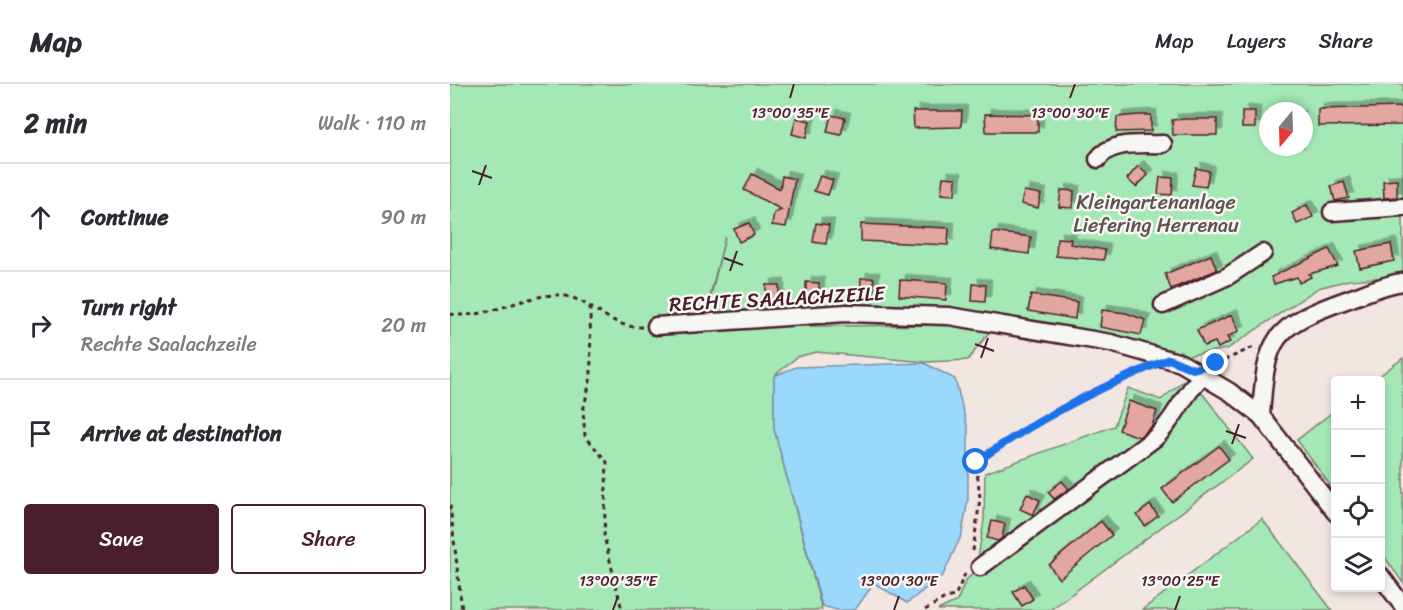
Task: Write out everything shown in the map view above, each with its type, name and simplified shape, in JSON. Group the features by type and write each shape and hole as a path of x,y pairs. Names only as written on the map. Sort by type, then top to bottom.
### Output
{"street":[{"path":"1098,159 1104,150 1113,147 1163,144"},
{"path":"1332,212 1403,207"},
{"path":"1163,305 1228,276 1263,253"},
{"path":"1261,416 1264,375 1273,345 1287,326 1319,310 1403,282"},
{"name":"RECHTE SAALACHZEILE","path":"656,326 846,313 949,316 1111,343 1169,359 1198,372 1261,416 1331,508"},
{"path":"974,565 1155,438 1166,428 1198,372"},
{"path":"1385,582 1403,606"}],"path":[{"path":"450,314 480,314 552,295 572,296 620,324 633,327"},
{"path":"590,307 591,376 583,411 585,436 608,462 604,536 622,610"},
{"path":"1198,372 1279,334"},
{"path":"925,610 945,598 955,596 962,576 974,565 980,498 976,462 1006,440 1096,390 1169,359"},
{"path":"450,505 451,543 462,610"}],"green space":[{"name":"Kleingartenanlage Liefering Herrenau","path":"450,84 1403,84 1403,276 1349,280 1318,288 1227,349 1185,356 1181,351 1171,353 961,310 706,317 725,237 702,327 958,325 990,331 968,360 926,362 816,352 797,357 774,376 774,429 822,610 450,610"},
{"path":"1403,358 1403,583 1385,558 1385,376 1379,376"},
{"path":"1189,376 1253,459 1050,610 938,610 957,601 966,580 976,571 984,520 985,473 1114,426 1128,388 1161,400"},
{"path":"1331,413 1331,487 1297,440"},
{"path":"1262,519 1332,610 1142,610"}],"water":[{"path":"924,363 955,379 968,429 968,499 962,534 943,575 907,603 874,583 855,610 837,610 822,606 774,429 774,376 796,367"}],"building":[{"path":"1402,107 1402,125 1318,126 1318,109"},
{"path":"913,111 962,111 961,127 914,128"},
{"path":"1242,111 1255,111 1255,128 1242,128"},
{"path":"985,114 1038,115 1038,132 986,132"},
{"path":"831,115 845,118 841,135 827,132"},
{"path":"1151,115 1151,131 1116,132 1117,117"},
{"path":"796,118 810,121 806,138 792,134"},
{"path":"1217,119 1217,135 1173,135 1172,120"},
{"path":"1138,166 1148,175 1136,187 1127,179"},
{"path":"1196,168 1209,171 1206,187 1192,185"},
{"path":"752,174 780,189 782,176 795,179 786,227 772,225 774,213 782,210 744,190"},
{"path":"820,176 833,180 828,195 814,191"},
{"path":"943,177 956,178 955,195 941,194"},
{"path":"1160,177 1173,178 1172,195 1158,194"},
{"path":"1397,180 1397,197 1384,198 1383,181"},
{"path":"1344,182 1349,198 1335,201 1331,186"},
{"path":"1061,190 1074,191 1073,208 1059,207"},
{"path":"1024,191 1041,194 1038,208 1021,204"},
{"path":"1307,205 1313,217 1297,224 1292,213"},
{"path":"749,223 754,235 739,242 734,229"},
{"path":"816,223 829,225 826,244 813,242"},
{"path":"861,224 949,228 948,245 861,241"},
{"path":"993,232 1031,237 1029,254 991,249"},
{"path":"1057,238 1071,239 1070,244 1105,250 1104,260 1056,256"},
{"path":"1391,244 1394,261 1360,268 1356,251"},
{"path":"1329,249 1338,266 1309,274 1311,277 1299,283 1297,277 1274,284 1271,277"},
{"path":"1211,255 1217,270 1171,289 1165,274"},
{"path":"861,278 874,278 873,297 860,296"},
{"path":"900,280 947,283 946,300 899,296"},
{"path":"806,282 819,283 819,300 806,299"},
{"path":"973,284 986,285 985,302 972,301"},
{"path":"766,285 779,285 779,302 766,302"},
{"path":"1031,295 1077,302 1075,319 1028,311"},
{"path":"1102,310 1126,313 1145,320 1141,335 1100,327"},
{"path":"1232,315 1239,331 1227,337 1230,342 1218,348 1215,342 1204,346 1197,330"},
{"path":"1129,401 1157,411 1152,426 1139,437 1119,430"},
{"path":"1219,446 1229,459 1172,502 1162,489"},
{"path":"1062,481 1069,489 1054,499 1048,492"},
{"path":"1027,494 1040,500 1033,515 1020,509"},
{"path":"1150,505 1158,516 1145,526 1137,515"},
{"path":"992,521 1005,524 1002,538 998,541 987,538"},
{"path":"1101,521 1112,535 1059,579 1049,565"},
{"path":"1024,585 1033,599 1022,606 1013,592"}],"route":[{"path":"976,462 1006,440 1124,377 1169,359 1193,369 1216,363"}]}
